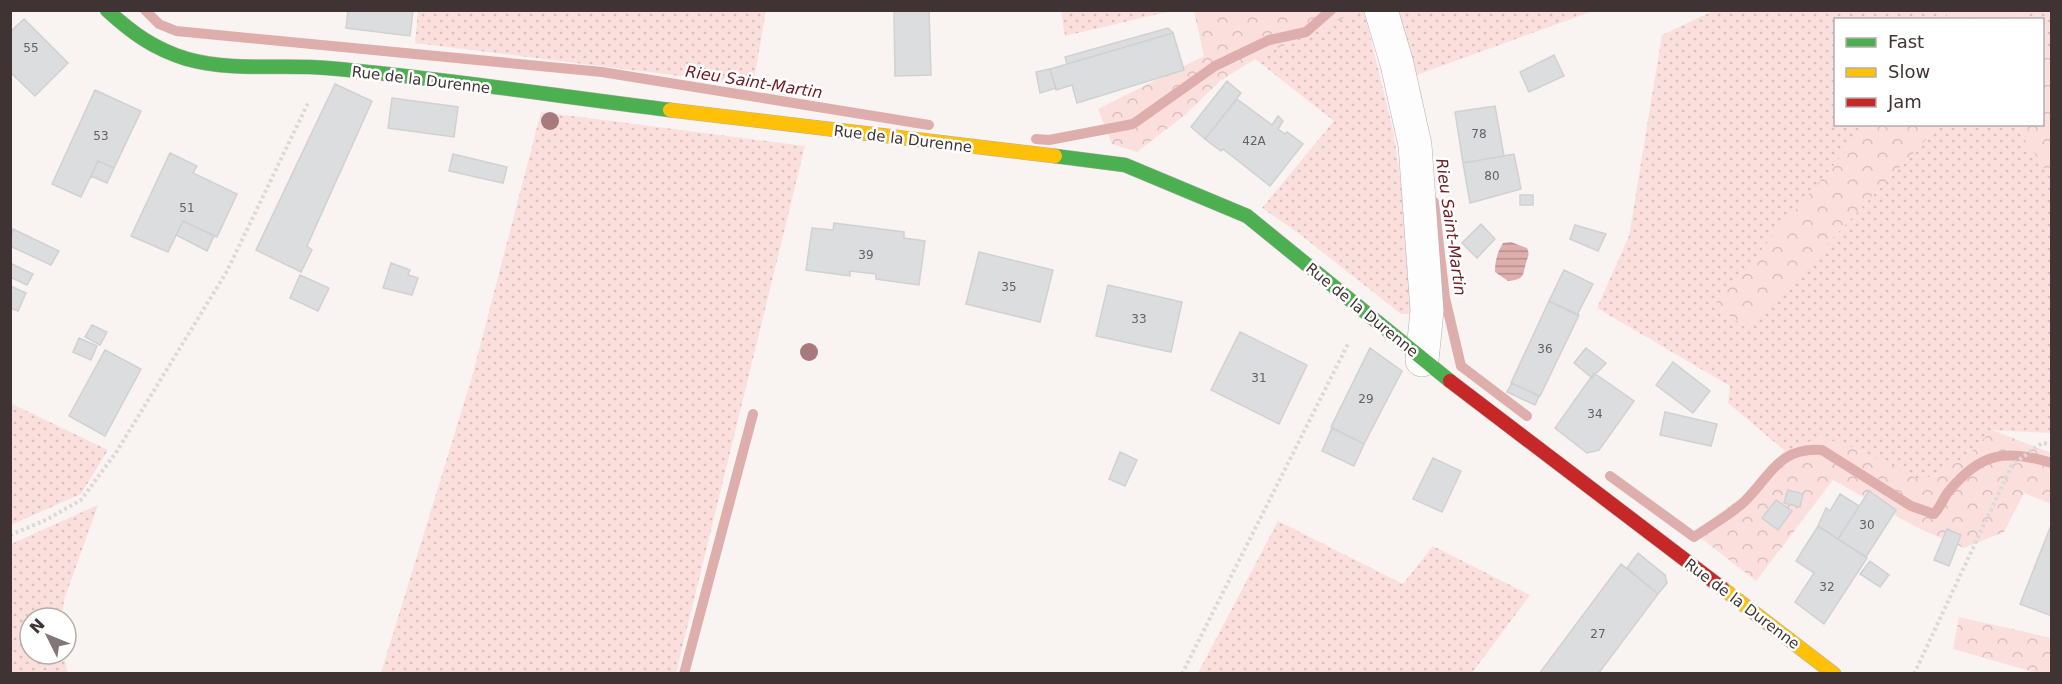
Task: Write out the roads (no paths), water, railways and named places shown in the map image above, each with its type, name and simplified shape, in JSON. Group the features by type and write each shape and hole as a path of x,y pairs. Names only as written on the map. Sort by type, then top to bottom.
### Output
{"street":[{"name":"Rue de la Durenne","path":"107,10 143,42 180,58 262,70 325,68 1125,165 1247,216 1422,360 1834,674"},
{"name":"Rue de la Durenne","path":"1381,10 1397,64 1415,145 1427,311 1422,360"}],"waterway":[{"name":"Rieu Saint-Martin","path":"145,10 159,24 176,31 602,72 929,125"},
{"name":"Rieu Saint-Martin","path":"1036,139 1049,140 1133,124 1215,66 1269,40 1306,32 1331,10"},
{"name":"Rieu Saint-Martin","path":"1434,202 1445,298 1461,366 1527,416"},
{"path":"684,674 753,414"},
{"path":"1610,476 1694,537 1744,502 1785,458 1807,450 1822,450 1911,506 1934,514 1961,478 1984,461 2008,455 2052,463"}]}
